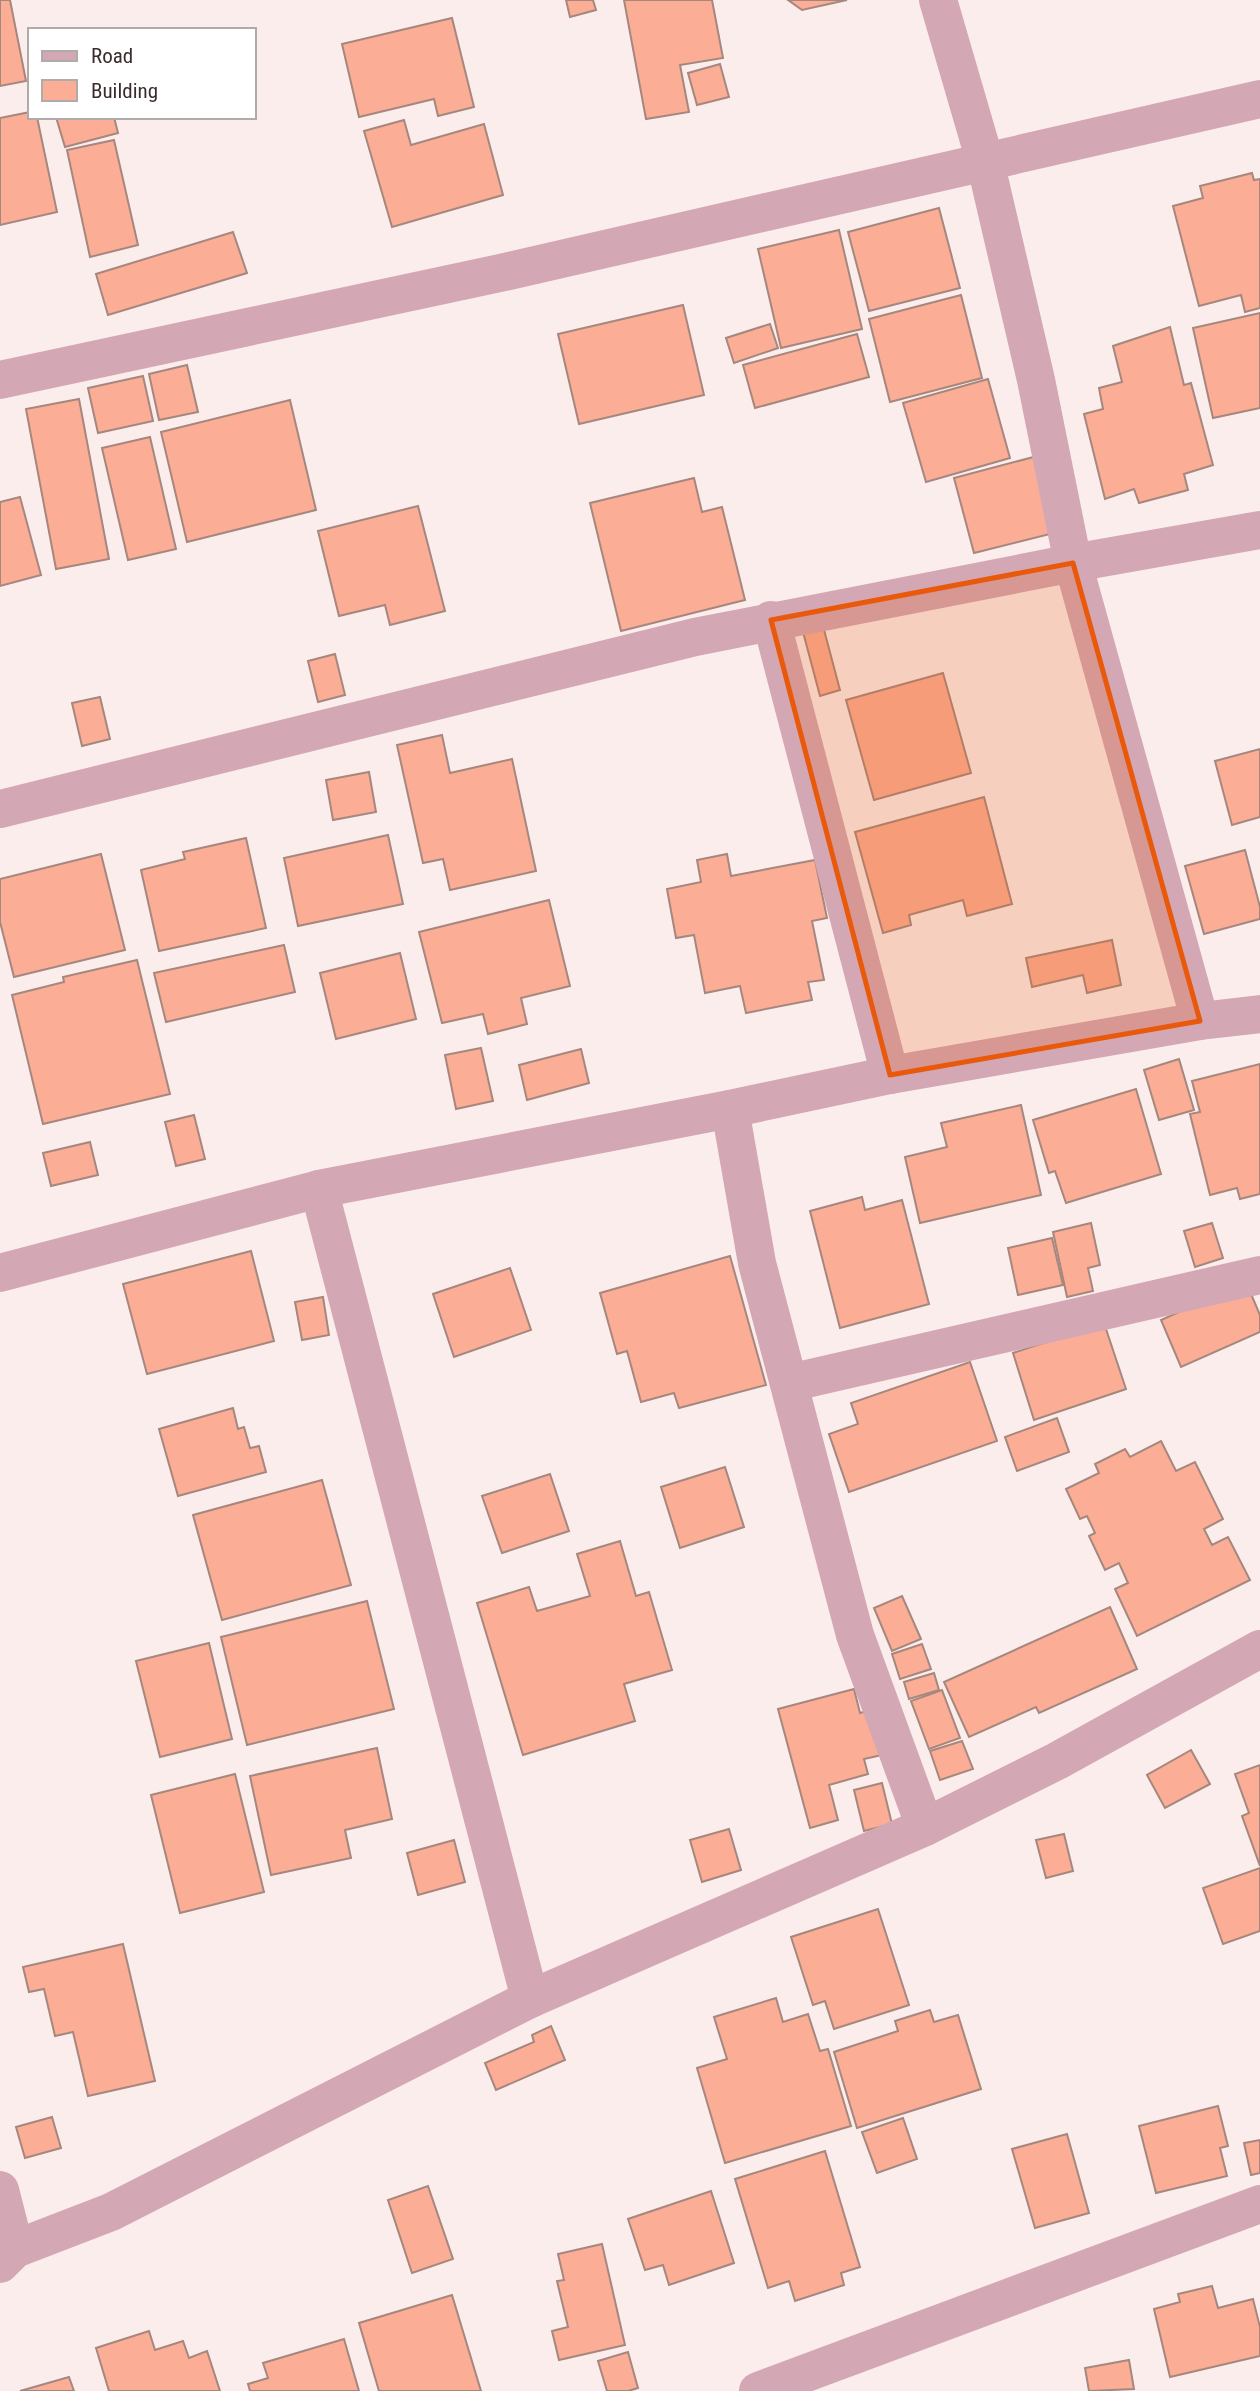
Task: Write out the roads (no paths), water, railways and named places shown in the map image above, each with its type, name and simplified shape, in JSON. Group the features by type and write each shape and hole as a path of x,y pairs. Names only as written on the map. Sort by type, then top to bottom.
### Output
{"street":[{"path":"939,0 985,162 1036,380 1073,563 1200,1021"},
{"path":"0,380 500,273 1260,99"},
{"path":"0,809 771,620 1260,530"},
{"path":"771,620 890,1075"},
{"path":"0,1273 318,1189 890,1075 1200,1021 1260,1014"},
{"path":"730,1109 758,1263 855,1635 925,1827"},
{"path":"318,1189 530,1999"},
{"path":"789,1383 1260,1275"},
{"path":"0,2190 7,2257 111,2212 530,1999 925,1827 1057,1760 1260,1649"},
{"path":"758,2391 1260,2204"}]}
